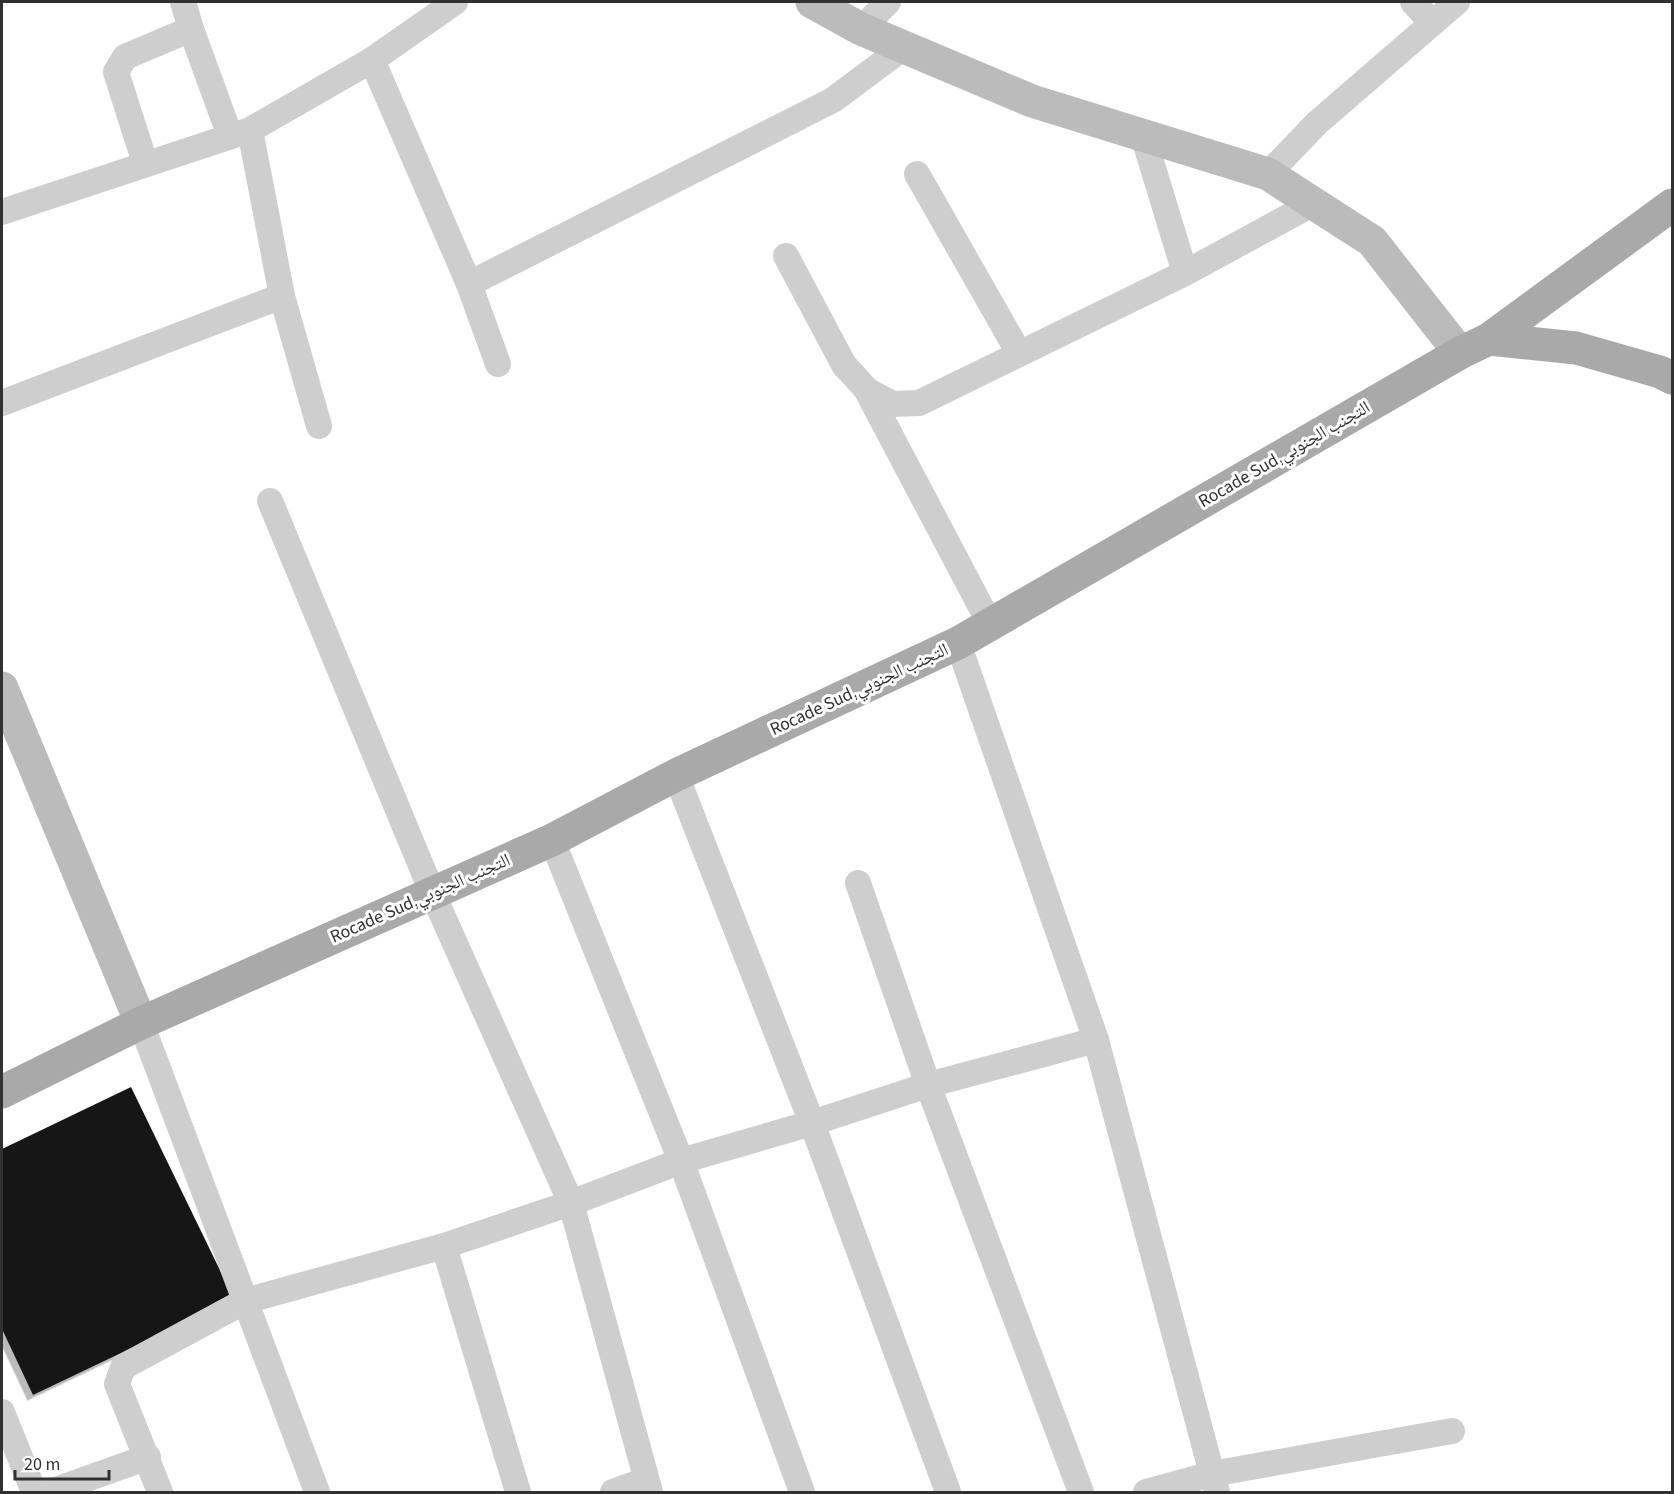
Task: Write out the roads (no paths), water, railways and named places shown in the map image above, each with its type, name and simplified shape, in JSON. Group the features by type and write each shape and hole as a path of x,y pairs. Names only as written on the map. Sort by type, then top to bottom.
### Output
{"main road":[{"name":"Rocade Sud,التجنب الجنوبي","path":"2,1092 141,1023 552,840 676,775 958,643 1460,353 1489,339 1672,205"},
{"path":"1489,339 1576,348 1660,372 1672,378"}],"street":[{"path":"183,2 191,29 240,133 282,296 319,426"},
{"path":"2,212 240,133 372,60 455,2"},
{"path":"812,2 861,28 1032,101 1268,174 1372,241 1460,353"},
{"path":"861,28 888,2"},
{"path":"1413,2 1432,23"},
{"path":"1268,174 1317,123 1457,2"},
{"path":"145,164 116,72 125,57 191,29"},
{"path":"468,284 833,100 904,47"},
{"path":"372,60 468,284 498,364"},
{"path":"1143,135 1185,273"},
{"path":"917,174 1019,354"},
{"path":"866,389 893,404 919,403 1185,273 1314,203"},
{"path":"786,256 844,365 866,389 990,624"},
{"path":"2,403 282,296"},
{"path":"270,501 432,892 571,1203 648,1486 613,1492"},
{"path":"958,643 1096,1040 1215,1483"},
{"path":"2,688 141,1023 317,1492"},
{"path":"676,775 812,1123 948,1492"},
{"path":"552,840 681,1161 802,1492"},
{"path":"858,883 928,1085 1081,1492"},
{"path":"160,1492 148,1456 117,1384 123,1367 245,1301 444,1246 571,1203 681,1161 812,1123 928,1085 1096,1040"},
{"path":"444,1246 518,1492"},
{"path":"2,1412 34,1492"},
{"path":"1146,1492 1215,1483 1452,1431"},
{"path":"50,1492 148,1456"}]}
